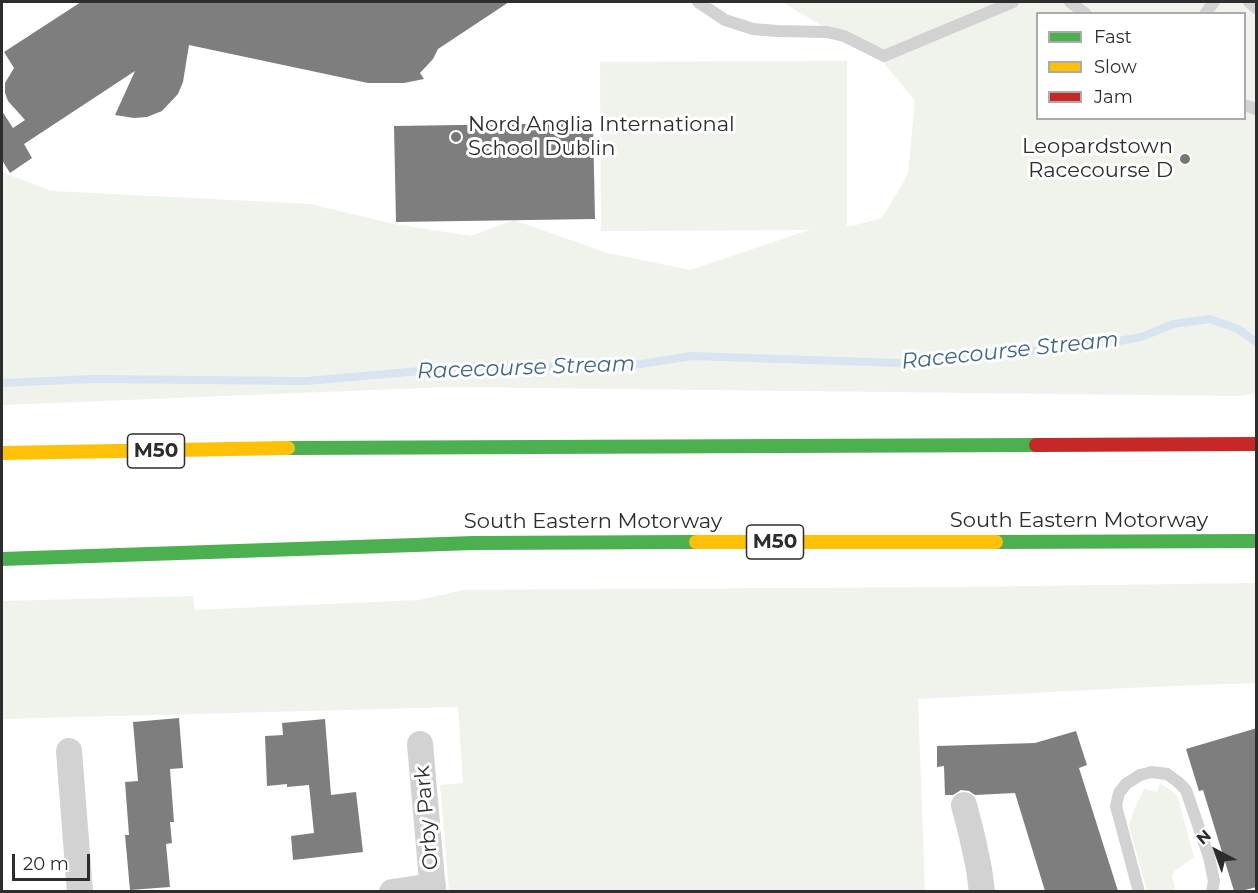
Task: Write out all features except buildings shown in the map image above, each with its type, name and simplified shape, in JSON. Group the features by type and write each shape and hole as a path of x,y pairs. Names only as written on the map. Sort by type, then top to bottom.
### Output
{"highway":[{"name":"M50","path":"2,453 322,448 1257,444"},
{"name":"South Eastern Motorway","path":"2,559 474,543 1257,541"}],"street":[{"name":"Orby Park","path":"420,744 433,889"},
{"path":"69,751 80,891"},
{"path":"964,806 982,891"},
{"path":"392,891 433,889"}],"lane":[{"path":"698,2 725,20 753,29 827,32 844,36 884,56 1012,2"},
{"path":"1070,2 1083,12"},
{"path":"1249,2 1257,8"},
{"path":"1139,891 1116,806 1119,793 1126,784 1140,775 1152,772 1167,774 1186,790 1209,857 1214,881 1212,891"}],"shaded area":[{"path":"782,2 1256,2 1256,393 1241,396 447,387 2,405 2,172 52,191 310,204 394,224 471,236 514,220 607,253 690,270 809,230 601,231 600,62 847,61 847,226 882,218 908,174 915,101 883,62"},
{"path":"1256,583 1256,683 918,699 925,891 449,891 440,785 463,783 458,707 2,719 2,601 193,596 195,610 419,600 464,590"},
{"path":"1160,783 1178,798 1194,857 1175,871 1172,876 1175,889 1147,891 1129,826 1144,789 1157,792"}],"waterway":[{"name":"Racecourse Stream","path":"2,383 92,379 306,381 490,365 608,369 692,356 899,363 1096,345 1141,337 1173,324 1210,319 1238,329 1256,342"}],"traffic: fast":[{"path":"288,448 1036,445"},
{"path":"996,542 1256,541"},
{"path":"2,559 474,543 696,542"}],"traffic: slow":[{"path":"2,453 288,448"},
{"path":"696,542 996,542"}],"traffic: jam":[{"path":"1036,445 1256,444"}],"place":[{"name":"Nord Anglia International School Dublin","path":"456,137"},
{"name":"Leopardstown Racecourse D","path":"1185,159"}]}
